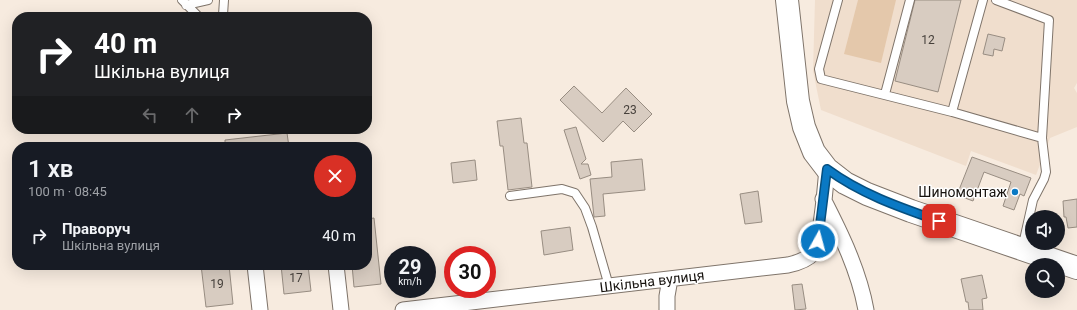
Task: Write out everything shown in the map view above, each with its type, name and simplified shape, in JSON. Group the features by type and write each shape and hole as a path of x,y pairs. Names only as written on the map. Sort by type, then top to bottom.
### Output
{"street":[{"path":"787,0 798,101 804,127 814,152 827,169 846,183 875,197 1077,268"},
{"name":"Шкільна вулиця","path":"403,310 788,265 803,261 813,253 818,241 827,169"},
{"path":"823,199 840,232 863,292 866,310"},
{"path":"255,270 260,310"},
{"path":"337,270 341,310"},
{"path":"667,310 667,296 670,279"}],"lane":[{"path":"184,2 208,0"},
{"path":"223,12 224,0"},
{"path":"838,0 819,69 821,79 885,94 1042,138"},
{"path":"885,94 910,0"},
{"path":"952,112 983,0"},
{"path":"996,0 1050,20 1042,138 1046,172 1033,200 1022,249"},
{"path":"184,2 194,12"},
{"path":"510,196 562,189 575,193 585,208 592,227 609,286"}],"shaded area":[{"path":"815,0 1077,0 1077,83 1074,88 1077,93 1077,127 1050,138 1036,175 971,151 966,166 821,110 813,71"},
{"path":"858,0 896,0 881,63 844,54"}],"building":[{"path":"915,0 961,0 938,92 895,81"},
{"path":"988,34 1005,38 1002,51 994,49 993,56 983,54"},
{"path":"574,86 602,113 626,88 652,114 634,132 623,121 603,142 560,100"},
{"path":"521,118 524,143 527,143 532,187 508,190 503,146 500,146 497,121"},
{"path":"576,127 586,159 581,164 588,164 591,175 580,179 564,130"},
{"path":"287,134 288,142 225,142 225,140"},
{"path":"972,157 1031,178 1024,196 1020,194 1014,210 1003,206 1011,182 984,172 973,201 957,195"},
{"path":"642,159 645,190 603,194 605,216 594,217 590,179 612,177 611,162"},
{"path":"475,160 477,180 453,183 451,163"},
{"path":"758,191 762,222 745,224 740,194"},
{"path":"1077,199 1077,227 1068,228 1063,201"},
{"path":"372,218 374,218 381,284 354,287 352,270 372,270"},
{"path":"570,227 573,250 544,255 541,231"},
{"path":"202,270 230,270 233,304 206,307"},
{"path":"282,270 309,270 311,291 284,294"},
{"path":"982,275 987,298 982,299 983,310 969,310 961,279"},
{"path":"802,284 806,309 795,310 792,285"}],"place":[{"name":"Шиномонтаж","path":"1015,192"}],"route":[{"path":"818,241 827,169 846,183 867,194 939,221"}]}
